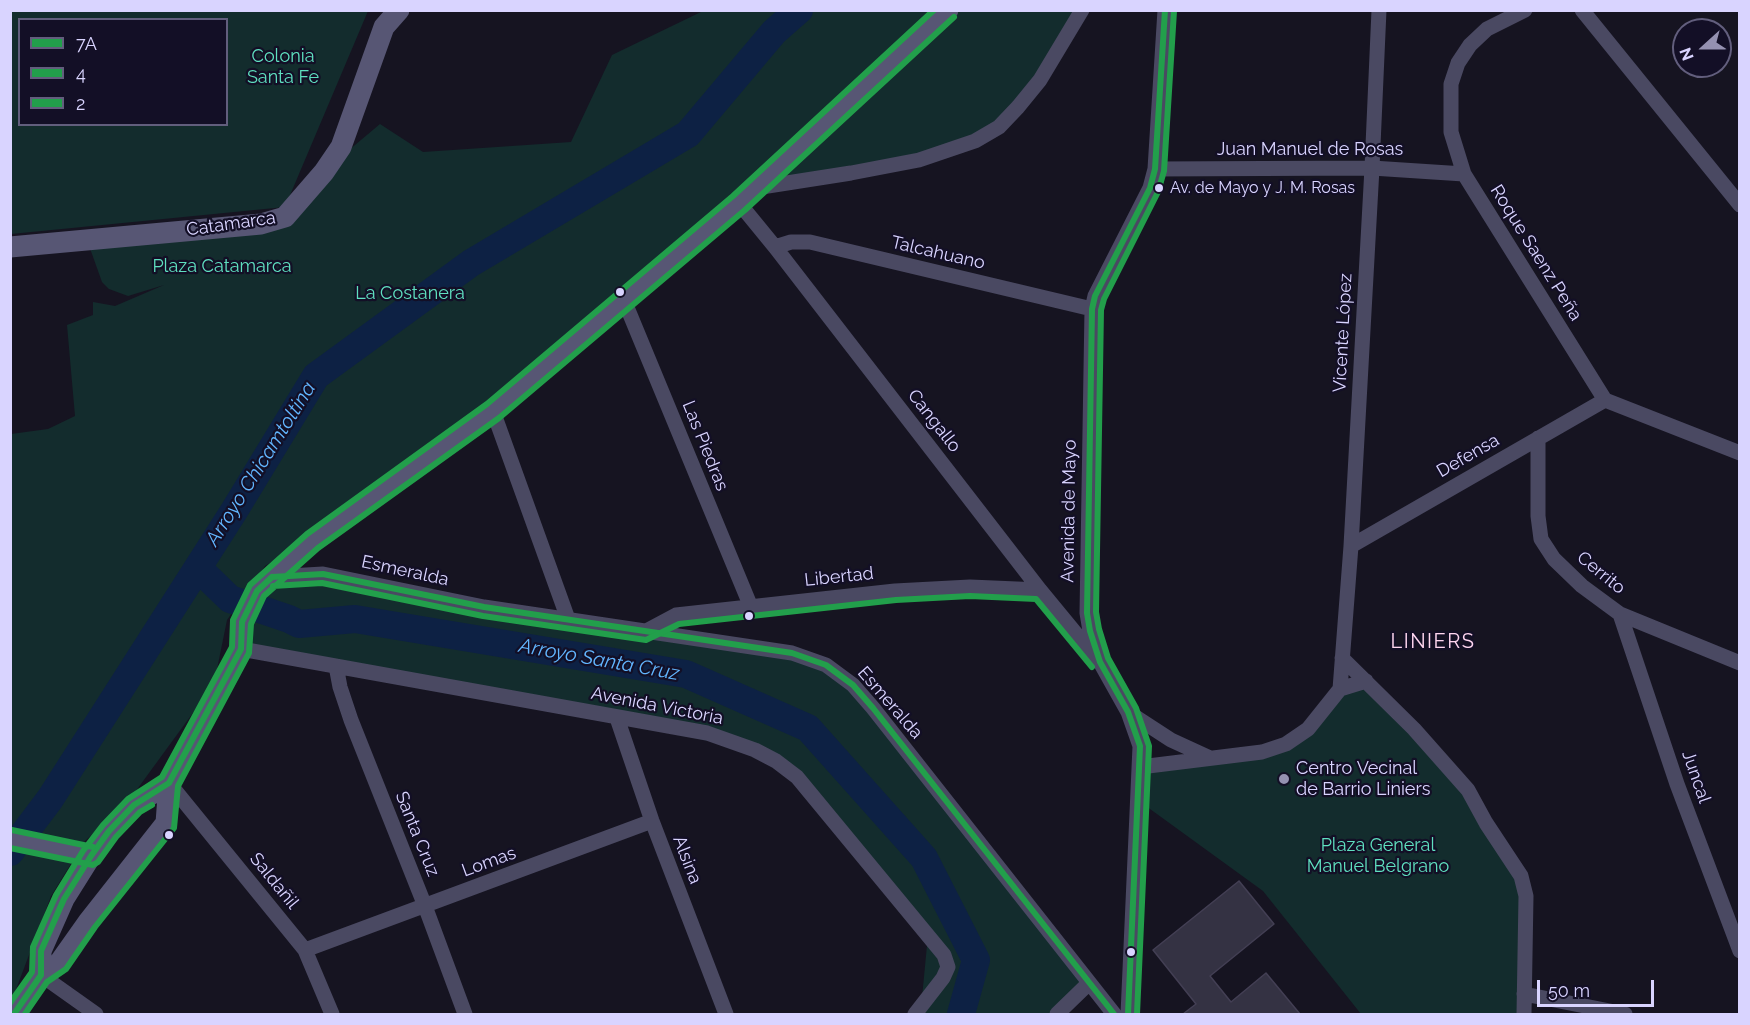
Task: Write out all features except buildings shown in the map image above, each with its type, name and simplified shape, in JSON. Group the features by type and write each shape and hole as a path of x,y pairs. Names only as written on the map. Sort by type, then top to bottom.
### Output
{"street":[{"name":"Catamarca","path":"10,247 261,224 285,217 324,172 341,147 384,27 399,10"},
{"path":"14,1014 41,975 59,963 88,922 166,823 169,783 240,649 242,622 264,584 312,541 493,411 739,203 948,10"},
{"path":"754,188 919,160 975,141 999,127 1018,107 1040,80 1082,10"},
{"name":"Avenida de Mayo","path":"1128,1014 1140,766 1139,738 1128,712 1100,662 1090,631 1087,603 1092,309 1095,296 1150,188 1155,169 1165,10"},
{"name":"Vicente López","path":"1340,689 1351,546 1379,10"},
{"name":"Roque Saenz Peña","path":"1525,10 1487,29 1470,45 1458,63 1451,84 1451,132 1464,174 1605,400"},
{"path":"1582,10 1740,205"},
{"name":"Juan Manuel de Rosas","path":"1155,169 1372,168 1464,174"},
{"name":"Cangallo","path":"739,203 1040,590 1100,662"},
{"name":"Talcahuano","path":"775,247 792,242 810,242 1092,309"},
{"name":"Las Piedras","path":"624,300 751,606"},
{"path":"1605,400 1740,453"},
{"name":"Defensa","path":"1351,546 1605,400"},
{"path":"493,411 568,619"},
{"name":"Cerrito","path":"1538,438 1538,516 1541,539 1554,559 1582,586 1620,614 1740,663"},
{"name":"Esmeralda","path":"264,584 323,574 484,607 792,652 826,665 854,686 1114,1014"},
{"name":"Libertad","path":"646,631 676,615 895,591 970,587 1040,590"},
{"name":"Juncal","path":"1620,614 1677,784 1740,951"},
{"name":"Avenida Victoria","path":"240,649 707,733 755,750 776,761 797,777 944,955 948,967 943,978 915,1014"},
{"path":"1342,658 1414,729 1468,790 1486,823 1521,876 1526,896 1524,1014"},
{"name":"Santa Cruz","path":"336,666 351,720 465,1014"},
{"path":"1140,766 1262,752 1286,744 1308,729 1340,689 1366,681"},
{"path":"1128,712 1172,740 1208,757"},
{"name":"Alsina","path":"617,718 720,1013"},
{"path":"41,975 41,951 64,899 91,856 109,831 134,805 169,783"},
{"name":"Saldañil","path":"169,783 305,950 332,1014"},
{"name":"Lomas","path":"305,950 652,821"},
{"path":"10,839 91,856"},
{"path":"41,975 96,1014"},
{"path":"1057,1014 1089,983"},
{"path":"1524,994 1625,1014"}],"green space":[{"name":"Colonia Santa Fe","path":"11,11 368,11 285,207 11,234"},
{"name":"La Costanera","path":"703,11 1082,11 1026,98 975,141 755,188 708,229 344,518 265,566 227,620 214,684 130,799 85,841 51,896 11,1003 11,434 48,429 75,416 67,325 93,315 93,302 115,306 164,285 128,296 109,289 102,282 87,240 261,224 380,124 423,152 571,142 612,55"},
{"path":"323,574 792,653 854,685 1089,983 1057,1014 915,1014 921,1008 928,935 797,777 755,750 241,649 272,577"},
{"name":"Plaza General Manuel Belgrano","path":"1366,681 1468,790 1521,876 1520,1014 1361,1014 1263,891 1139,801 1140,767 1286,744 1340,689"}],"waterway":[{"name":"Arroyo Chicamtoltina","path":"10,852 50,799 234,511 316,376 471,263 688,134 774,32 799,10"},
{"name":"Arroyo Santa Cruz","path":"198,568 230,599 299,624 355,619 686,674 808,728 924,858 976,960 961,1014"}],"transit line":[{"name":"2","path":"10,1003 32,972 33,947 56,895 83,851 103,825 128,799 162,777 232,647 233,620 250,585 307,534 487,404 733,196 934,10"},
{"name":"7A","path":"1128,1014 1140,746 1128,712 1100,662 1087,613 1092,309 1095,296 1150,188 1155,169 1165,10"},
{"name":"4","path":"1137,1014 1149,746 1136,708 1108,658 1096,612 1101,310 1104,299 1158,192 1164,171 1174,11"},
{"name":"4","path":"25,1014 47,982 66,969 95,927 174,828 178,786 249,653 251,624 264,596 318,548 499,418 745,210 954,17"},
{"name":"7A","path":"272,577 323,574 484,607 792,653 826,665 853,685 873,708 1114,1014"},
{"name":"7A","path":"14,1014 41,975 41,951 64,899 91,856 109,831 134,805 169,783 241,649 242,622 257,591 272,577"},
{"name":"4","path":"273,586 322,583 483,616 646,640 679,624 896,600 970,596 1036,599 1092,667"},
{"name":"4","path":"10,848 93,865 140,812 152,805"},
{"name":"2","path":"12,830 93,847"}],"place":[{"name":"Av. de Mayo y J. M. Rosas","path":"1159,188"},
{"name":"Centro Vecinal de Barrio Liniers","path":"1284,779"}],"district":[{"name":"LINIERS","path":"1433,642"}],"park label":[{"name":"Plaza Catamarca","path":"222,267"}]}
